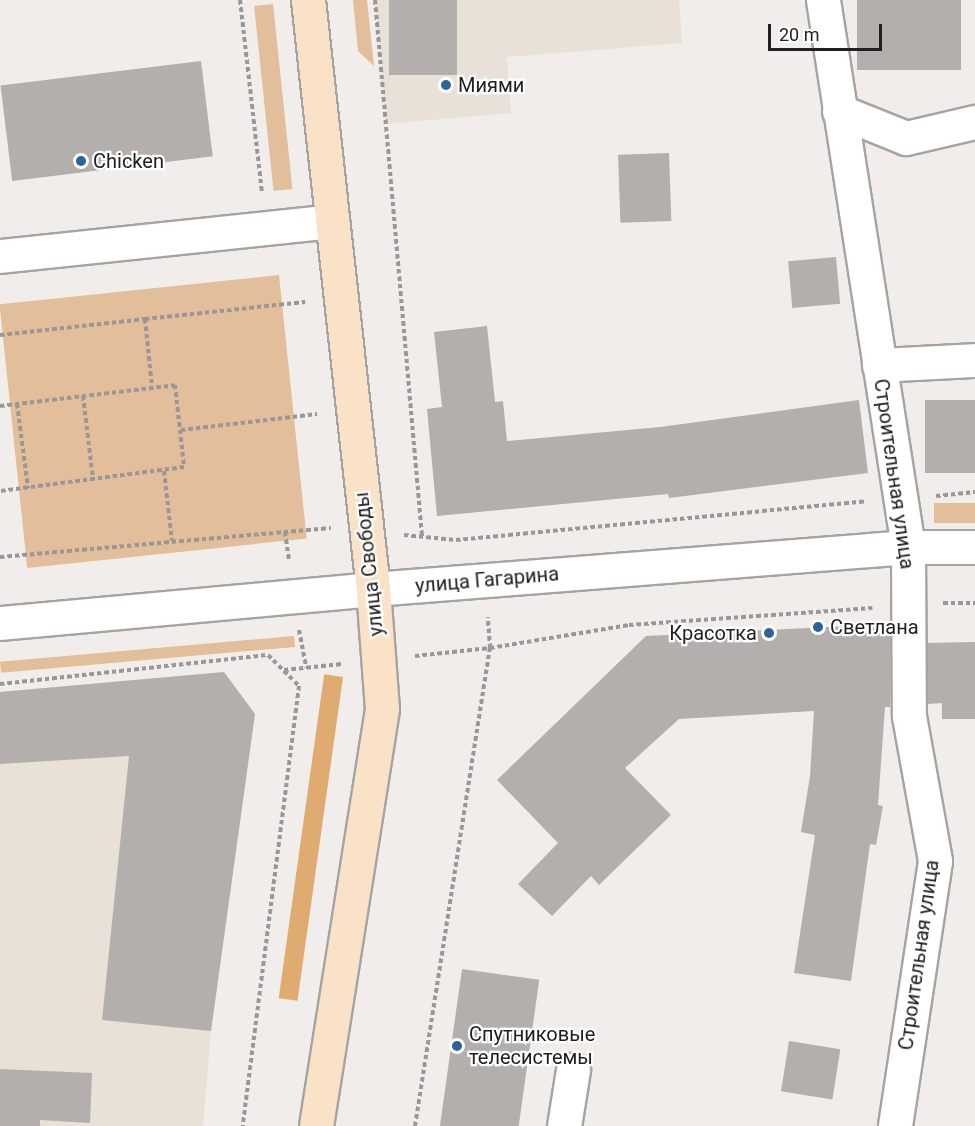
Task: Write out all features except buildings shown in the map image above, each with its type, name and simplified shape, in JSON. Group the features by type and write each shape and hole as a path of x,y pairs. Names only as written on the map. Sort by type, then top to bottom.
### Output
{"main road":[{"name":"улица Свободы","path":"308,0 373,589 382,709 316,1126"}],"street":[{"name":"Строительная улица","path":"823,0 908,547 909,716 935,861 895,1126"},
{"path":"839,111 906,138 975,122"},
{"path":"0,256 332,221"},
{"path":"879,365 975,360"},
{"name":"улица Гагарина","path":"0,623 373,589 908,547 975,547"},
{"path":"564,1126 573,1070"}],"path":[{"path":"375,0 422,536"},
{"path":"0,335 312,301"},
{"path":"145,319 152,387"},
{"path":"0,406 175,385 184,467 0,490"},
{"path":"83,396 93,479"},
{"path":"17,404 28,488"},
{"path":"181,430 323,413"},
{"path":"164,471 172,541"},
{"path":"0,557 335,528 456,540 975,492"},
{"path":"283,670 490,648 629,625 975,603"},
{"path":"415,1126 490,648"},
{"path":"0,684 268,655 299,686 243,1126"}],"shaded area":[{"path":"353,0 367,0 374,66 358,51"},
{"name":"Миями","path":"375,0 679,0 682,43 507,57 511,113 386,124"},
{"path":"273,4 292,189 274,191 254,6"},
{"path":"279,275 307,539 27,568 0,304"},
{"path":"934,503 975,503 975,523 934,523"},
{"path":"294,636 295,647 1,673 0,662"},
{"path":"224,672 255,714 211,1031 203,1126 0,1126 0,692"},
{"path":"324,674 343,677 297,1001 279,998"}],"place":[{"name":"Миями","path":"446,85"},
{"name":"Chicken","path":"81,161"},
{"name":"Светлана","path":"818,627"},
{"name":"Красотка","path":"769,633"},
{"name":"Спутниковые телесистемы","path":"457,1046"}]}
